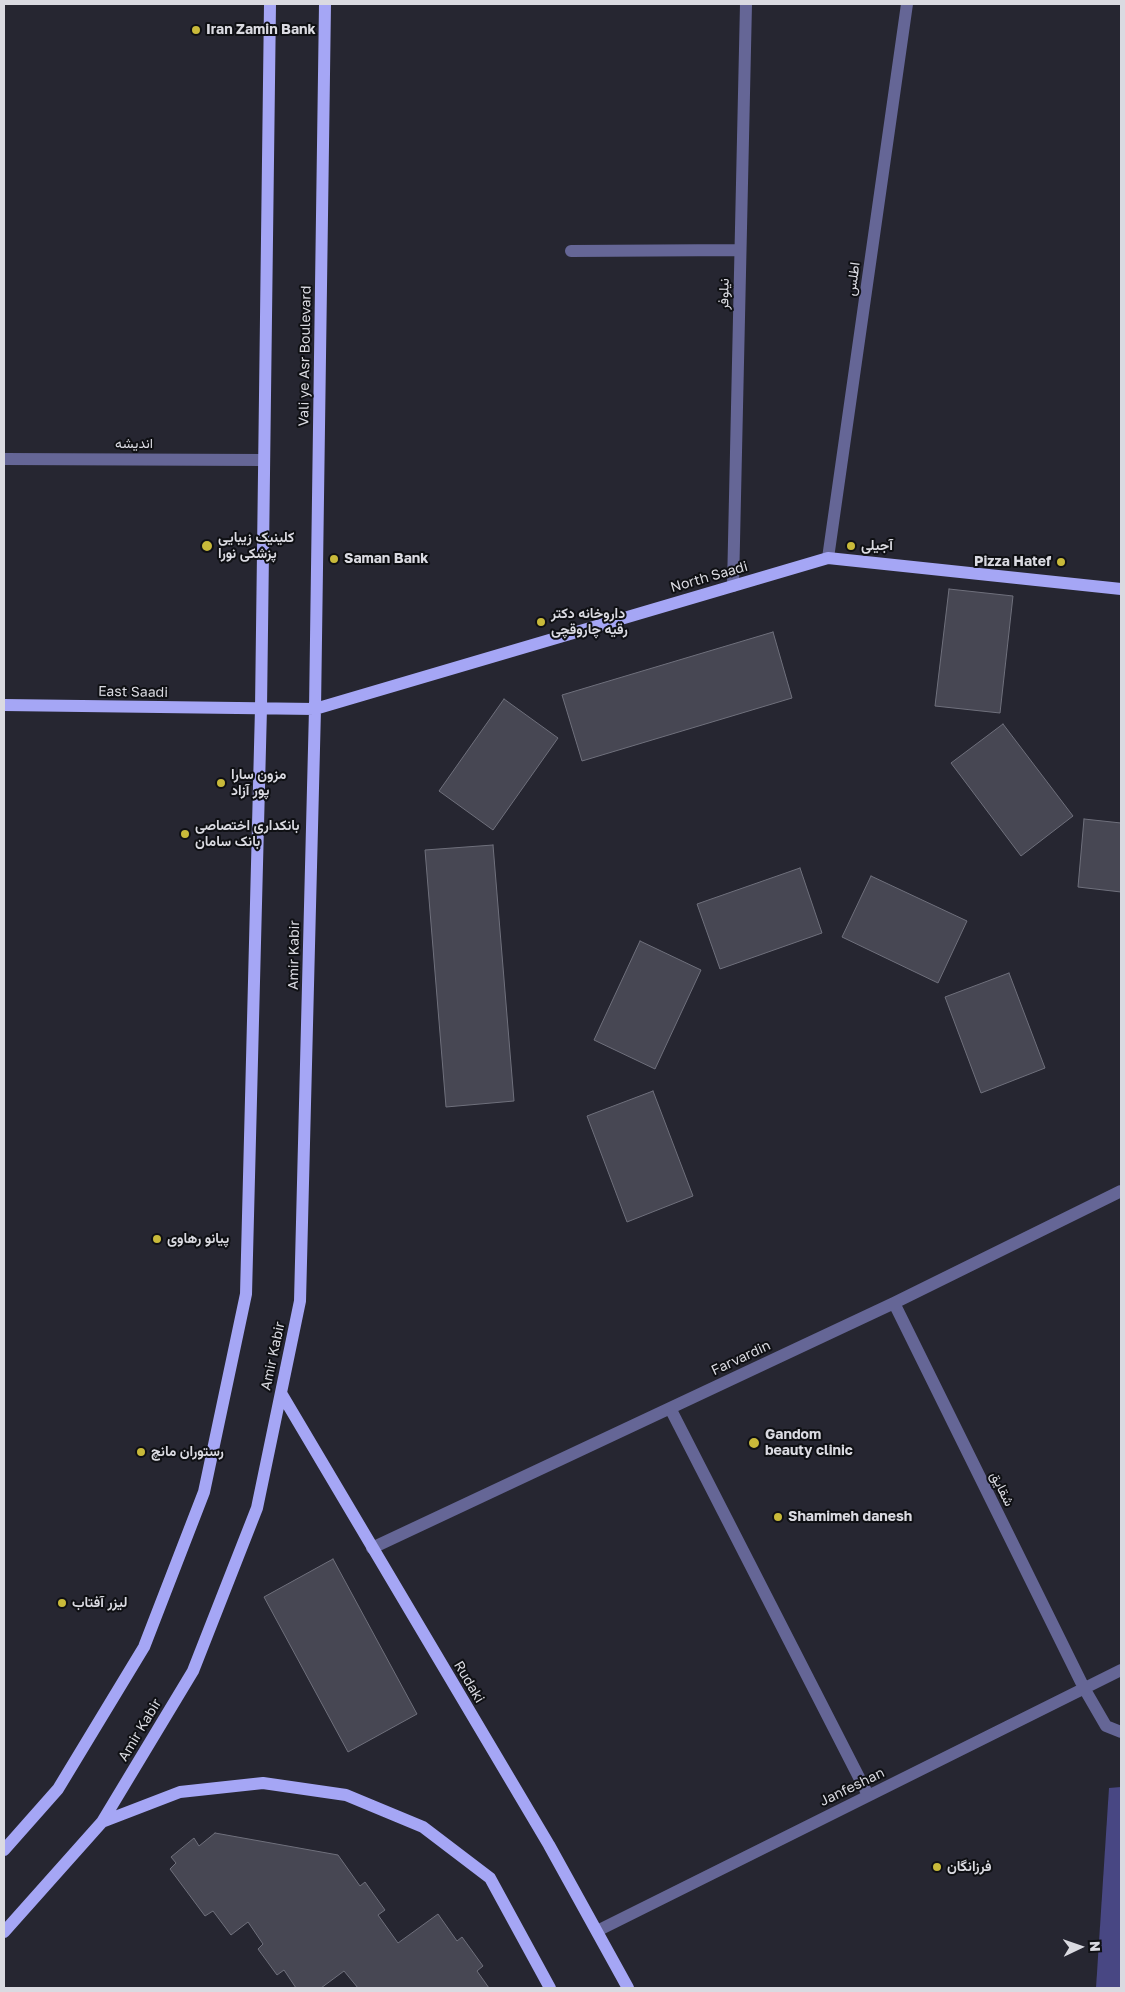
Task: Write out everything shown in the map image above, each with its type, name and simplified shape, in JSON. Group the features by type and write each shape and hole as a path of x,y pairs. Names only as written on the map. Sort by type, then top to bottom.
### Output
{"main road":[{"path":"4,1850 58,1789 144,1647 204,1492 246,1294 261,708 270,4"},
{"name":"Vali ye Asr Boulevard","path":"315,709 325,4"},
{"name":"North Saadi","path":"261,708 315,709 828,558 1121,589"},
{"name":"East Saadi","path":"4,705 261,708"},
{"name":"Amir Kabir","path":"4,1932 102,1822 193,1671 257,1508 300,1301 315,709"},
{"name":"Rudaki","path":"281,1393 549,1845 628,1988"},
{"path":"102,1822 180,1792 263,1784 346,1795 423,1827 490,1878 550,1988"}],"street":[{"name":"نیلوفر","path":"733,586 746,4"},
{"name":"اطلس","path":"828,558 907,4"},
{"path":"571,251 740,250"},
{"name":"اندیشه","path":"4,458 264,460"},
{"name":"Farvardin","path":"372,1548 894,1303 1121,1193"},
{"name":"شقایق","path":"894,1303 1084,1688 1106,1726 1121,1732"},
{"path":"670,1408 868,1795"},
{"name":"Janfeshan","path":"596,1930 1121,1670"}],"shaded area":[{"path":"1121,1787 1121,1988 1096,1988 1109,1788"}],"building":[{"path":"949,589 1013,596 1000,713 935,706"},
{"path":"773,632 792,698 582,761 562,695"},
{"path":"504,699 558,738 493,830 439,791"},
{"path":"1003,724 1073,816 1021,856 951,763"},
{"path":"1084,819 1121,823 1121,892 1078,887"},
{"path":"493,845 514,1101 446,1107 425,850"},
{"path":"800,868 822,933 720,969 697,904"},
{"path":"871,876 967,921 938,983 842,937"},
{"path":"640,941 701,970 655,1069 594,1040"},
{"path":"1009,973 1045,1068 981,1093 945,997"},
{"path":"653,1091 693,1196 627,1222 587,1116"},
{"path":"333,1559 417,1714 348,1752 264,1597"},
{"path":"215,1833 338,1855 360,1886 365,1882 385,1910 378,1915 398,1943 438,1914 457,1941 462,1937 483,1966 477,1971 489,1988 358,1988 344,1971 321,1988 296,1988 284,1970 277,1975 258,1949 263,1944 248,1922 231,1935 213,1911 205,1916 170,1869 176,1863 171,1857 194,1838 199,1846"}],"place":[{"name":"Iran Zamin Bank","path":"196,30"},
{"name":"کلینیک زیبایی پزشکی نورا","path":"207,546"},
{"name":"آجیلی","path":"851,546"},
{"name":"Saman Bank","path":"334,559"},
{"name":"Pizza Hatef","path":"1061,562"},
{"name":"داروخانه دکتر رقیه چاروقچی","path":"541,622"},
{"name":"مزون سارا پور آزاد","path":"221,783"},
{"name":"بانکداری اختصاصی بانک سامان","path":"185,834"},
{"name":"پیانو رهاوی","path":"157,1239"},
{"name":"Gandom beauty clinic","path":"754,1443"},
{"name":"رستوران مانچ","path":"141,1452"},
{"name":"Shamimeh danesh","path":"778,1517"},
{"name":"لیزر آفتاب","path":"62,1603"},
{"name":"فرزانگان","path":"937,1867"}]}
